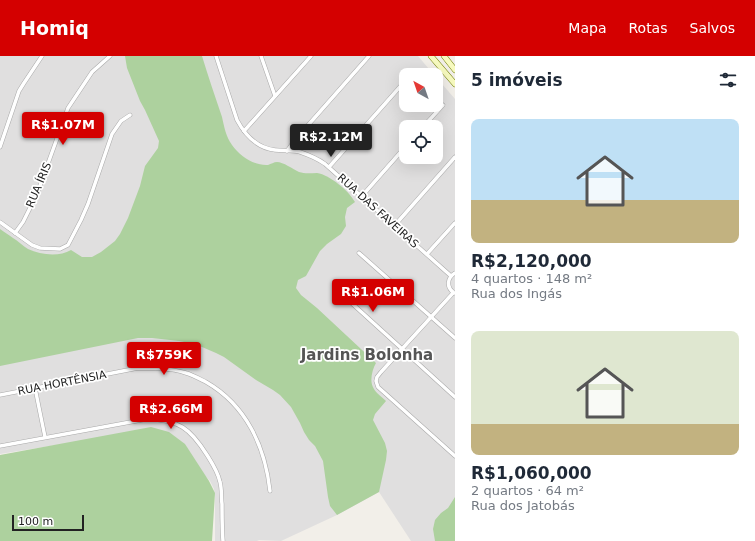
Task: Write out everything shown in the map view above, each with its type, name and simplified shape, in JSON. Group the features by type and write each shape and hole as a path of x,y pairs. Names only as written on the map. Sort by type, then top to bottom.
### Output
{"street":[{"path":"0,147 19,91 42,56"},
{"name":"RUA ÍRIS","path":"15,233 23,222 37,194 68,108 92,72 110,56"},
{"name":"RUA DAS FAVEIRAS","path":"216,56 237,120 251,139 261,146 274,150 300,152 319,160 329,167 451,276"},
{"path":"261,56 275,96"},
{"path":"286,151 369,56"},
{"path":"431,56 447,70 455,84"},
{"path":"444,56 455,70"},
{"path":"244,131 308,57"},
{"path":"447,70 455,70"},
{"path":"329,167 399,88"},
{"path":"429,120 437,112"},
{"path":"0,222 32,245 40,248 60,249 68,245 88,204 112,134 120,121 130,115"},
{"path":"362,196 399,154"},
{"path":"395,225 455,157"},
{"path":"427,254 455,223"},
{"path":"359,252 455,338"},
{"path":"455,273 451,276 448,283 450,290 454,293 377,377 376,381 378,388 455,456"},
{"path":"335,288 455,397"},
{"name":"RUA HORTÊNSIA","path":"0,395 138,368 160,368 188,373 215,387 224,394 249,424 255,434 266,465 270,491"},
{"path":"35,388 44,437"},
{"path":"0,446 147,419 166,420 181,426 199,442 219,476 223,541"}],"shaded area":[{"path":"0,56 418,56 428,68 399,68 399,112 443,112 443,85 455,99 455,541 411,541 379,492 337,515 281,541 215,541 214,489 210,481 193,463 69,443 0,454"}],"green space":[{"path":"125,56 202,56 222,117 224,128 230,142 239,153 248,160 258,164 268,165 279,162 299,172 322,174 339,184 355,202 347,208 345,217 346,226 341,234 320,251 306,276 298,280 296,288 301,295 376,363 372,372 372,386 386,401 375,414 373,420 385,443 387,451 379,492 337,515 330,506 323,461 315,446 304,432 291,407 280,395 216,353 195,344 152,338 138,338 0,366 0,229 26,248 33,251 44,254 61,254 71,250 82,257 92,257 115,241 120,234 128,218 140,186 145,166 158,148 159,141 140,101 127,68"},
{"path":"151,427 169,432 185,444 209,481 215,493 212,541 0,541 0,455"},
{"path":"455,497 455,541 435,541 433,529 435,520 448,508"}],"district":[{"name":"Jardins Bolonha","path":"367,355"}]}
